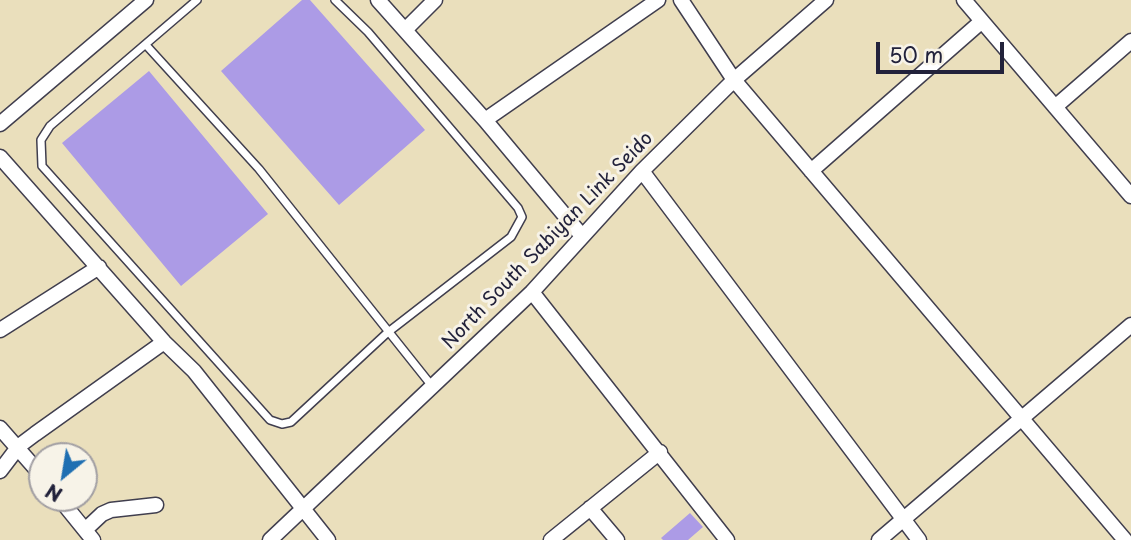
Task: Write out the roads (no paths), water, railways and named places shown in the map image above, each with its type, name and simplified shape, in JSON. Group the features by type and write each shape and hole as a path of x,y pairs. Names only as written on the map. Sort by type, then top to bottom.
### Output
{"street":[{"path":"0,124 146,0"},
{"path":"378,0 485,120 582,236"},
{"path":"405,30 435,0"},
{"path":"485,120 658,0"},
{"path":"681,0 734,80 1126,540 1131,536"},
{"name":"North South Sabiyan Link Seido","path":"270,540 531,292 642,171 734,80 826,0"},
{"path":"964,0 1131,196"},
{"path":"811,171 982,21"},
{"path":"1055,107 1131,41"},
{"path":"0,157 164,342 194,371 327,540"},
{"path":"642,171 919,540"},
{"path":"0,330 99,267"},
{"path":"531,292 727,540"},
{"path":"879,540 903,522 1021,416 1131,325"},
{"path":"0,471 19,446 164,342"},
{"path":"0,428 28,458"},
{"path":"551,540 660,452"},
{"path":"70,512 89,535 102,514 111,510 156,505"},
{"path":"590,508 617,540"}],"lane":[{"path":"197,0 50,127 41,140 41,166 270,420 282,424 291,422 387,333 511,237 522,217 518,208 377,43 335,0"},
{"path":"146,45 259,169 387,333 432,386"}]}
